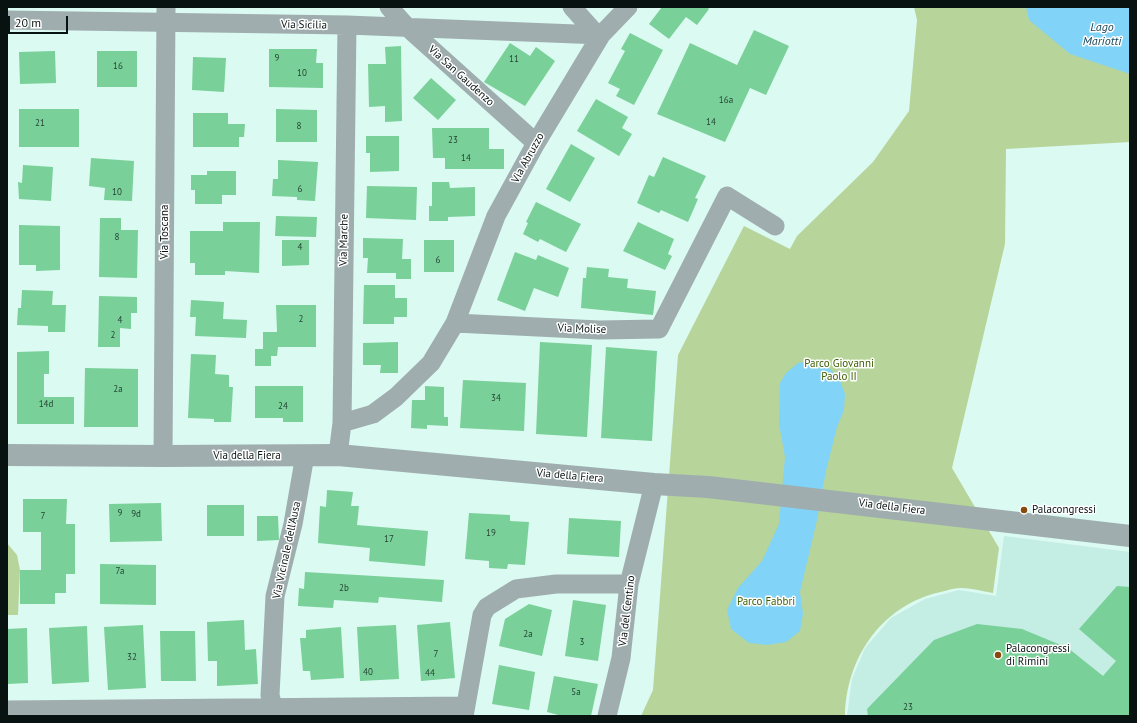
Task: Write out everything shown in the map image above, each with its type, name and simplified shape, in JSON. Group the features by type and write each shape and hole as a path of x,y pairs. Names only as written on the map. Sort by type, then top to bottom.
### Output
{"street":[{"name":"Via San Gaudenzo","path":"389,7 407,27 536,143"},
{"path":"572,7 599,35"},
{"name":"Via Abruzzo","path":"455,323 496,216 536,143 599,35 628,7"},
{"name":"Via Sicilia","path":"7,20 166,15 347,25 599,35"},
{"name":"Via Toscana","path":"163,456 166,15"},
{"name":"Via Marche","path":"338,455 342,422 347,25"},
{"name":"Via Molise","path":"455,323 599,330 660,329 727,196 775,226"},
{"path":"342,422 373,414 396,396 432,363 455,323"},
{"name":"Via della Fiera","path":"7,455 338,455 654,484 708,487 893,507 1130,536"},
{"name":"Via Vicinale dell'Ausa","path":"273,711 270,695 275,596 293,524 305,455"},
{"name":"Via del Centino","path":"607,716 621,658 629,584 654,484"},
{"path":"7,710 465,711 482,615 487,607 516,589 556,584 629,584"}],"shaded area":[{"path":"1004,536 1130,552 1130,716 847,716 852,679 865,648 891,618 925,599 959,590 996,596"}],"green space":[{"name":"Parco Giovanni Paolo II","path":"914,7 1130,7 1130,142 1006,149 1005,244 952,468 999,548 993,593 960,588 936,593 916,600 898,611 883,623 859,656 847,695 845,716 641,716 653,690 678,355 744,226 790,249 797,236 873,162 909,111 917,20"},
{"path":"7,543 17,555 20,570 18,615 7,615"}],"water":[{"name":"Lago Mariotti","path":"1026,7 1130,7 1130,74 1070,54 1029,20"},
{"path":"813,360 826,365 839,378 845,394 844,410 837,427 826,471 817,520 800,592 803,614 800,631 786,642 767,645 749,643 731,629 727,610 738,588 762,561 779,524 785,457 779,424 780,383 786,373 798,363"}],"building":[{"path":"662,7 707,7 709,9 697,25 686,17 669,39 649,24"},
{"path":"754,30 789,46 766,95 750,88 725,142 657,114 690,43 737,65"},
{"path":"630,33 663,50 634,105 616,96 620,89 608,83 625,51 621,49"},
{"path":"510,43 530,56 536,47 555,61 525,106 484,82"},
{"path":"401,46 402,121 385,122 385,106 369,107 368,64 386,64 385,47"},
{"path":"269,49 317,49 316,63 323,63 323,88 269,87"},
{"path":"55,51 56,83 20,84 19,52"},
{"path":"97,51 137,51 137,87 97,87"},
{"path":"193,57 226,58 224,92 192,90"},
{"path":"431,78 456,100 438,120 413,98"},
{"path":"596,99 628,117 622,128 632,134 619,156 577,131"},
{"path":"19,109 79,109 79,147 19,147"},
{"path":"276,109 317,110 317,142 276,142"},
{"path":"193,113 228,113 228,124 245,124 244,137 239,137 239,147 193,147"},
{"path":"432,128 489,128 489,149 504,149 504,169 445,169 445,158 433,158"},
{"path":"366,136 399,136 399,171 370,172 370,153 366,153"},
{"path":"571,144 595,158 570,202 546,189"},
{"path":"663,157 706,176 695,198 698,199 688,222 661,210 659,213 637,203 649,175 654,177"},
{"path":"91,158 134,161 132,201 104,200 105,188 89,186"},
{"path":"278,160 318,162 315,201 297,200 297,197 272,196 273,179 278,179"},
{"path":"23,165 53,167 51,201 19,199 18,182 22,183"},
{"path":"207,171 236,171 236,195 222,195 222,204 195,204 195,190 191,190 191,175 207,175"},
{"path":"432,182 449,182 450,188 475,187 475,216 448,217 448,221 429,221 429,206 432,206"},
{"path":"367,186 417,187 416,220 366,218"},
{"path":"536,202 581,224 566,252 540,239 538,242 523,234 528,223 526,222"},
{"path":"276,216 317,217 316,237 275,236"},
{"path":"100,218 121,218 121,230 138,230 137,278 99,277"},
{"path":"223,222 260,222 259,273 225,271 225,275 195,275 195,263 190,263 190,231 223,231"},
{"path":"638,222 674,239 668,254 672,256 665,270 623,251"},
{"path":"19,225 60,226 60,270 36,271 36,265 19,265"},
{"path":"363,238 403,239 402,259 411,259 411,279 396,279 396,273 367,273 368,258 363,258"},
{"path":"282,240 309,240 309,265 282,266"},
{"path":"424,240 454,240 454,272 424,272"},
{"path":"515,252 536,260 538,255 569,268 558,297 534,288 525,311 497,300"},
{"path":"587,267 609,269 608,277 628,279 627,288 656,291 653,315 581,308 583,278 586,278"},
{"path":"364,285 395,285 395,298 407,298 407,317 394,317 394,324 363,324"},
{"path":"22,290 53,291 52,305 66,305 65,332 48,332 48,326 17,325 18,308 21,308"},
{"path":"99,296 137,297 137,313 131,313 131,329 120,328 120,347 98,347"},
{"path":"191,300 224,302 223,319 247,320 246,338 195,336 196,317 190,317"},
{"path":"276,305 316,305 316,347 278,347 277,356 271,356 271,366 255,366 255,349 263,349 263,332 277,332"},
{"path":"398,342 398,373 380,373 381,365 363,365 363,343"},
{"path":"540,342 592,345 587,437 536,434"},
{"path":"606,347 657,351 652,441 601,438"},
{"path":"49,351 49,374 44,374 44,397 74,397 74,424 17,424 17,352"},
{"path":"191,354 216,355 215,374 229,375 229,387 233,387 231,422 214,422 214,419 188,418"},
{"path":"85,368 138,369 138,427 84,427"},
{"path":"463,380 526,383 524,431 460,428"},
{"path":"255,386 303,386 303,422 283,422 283,418 255,418"},
{"path":"425,386 444,387 444,417 448,417 448,426 427,425 427,429 411,428 412,400 425,400"},
{"path":"327,490 353,492 351,506 359,506 357,525 428,531 425,566 369,561 370,548 318,543 320,506 326,507"},
{"path":"23,499 67,499 66,524 75,524 75,574 66,574 66,593 55,593 55,604 20,604 20,570 41,570 41,532 23,532"},
{"path":"161,503 162,541 110,542 109,504"},
{"path":"207,505 244,505 244,536 207,536"},
{"path":"469,513 510,515 510,521 529,522 525,565 508,564 507,569 489,568 489,561 465,559"},
{"path":"257,516 278,516 279,540 257,541"},
{"path":"569,518 621,521 619,557 567,554"},
{"path":"100,564 156,565 156,605 100,604"},
{"path":"305,572 444,580 442,602 379,597 378,603 334,600 333,608 298,606 299,588 304,589"},
{"name":"Palacongressi di Rimini","path":"1117,586 1130,587 1130,716 868,716 867,709 934,640 977,624 1022,629 1068,648 1103,676 1116,661 1079,629"},
{"path":"573,600 606,605 598,661 565,656"},
{"path":"529,604 552,610 542,656 499,646 505,619"},
{"path":"244,620 245,650 256,649 258,684 217,686 217,661 208,661 207,622"},
{"path":"450,622 455,678 421,681 417,625"},
{"path":"143,625 146,688 108,690 104,627"},
{"path":"396,625 399,679 360,681 357,627"},
{"path":"87,626 89,682 52,684 49,628"},
{"path":"341,627 344,678 311,680 310,671 303,671 300,638 306,638 306,630"},
{"path":"27,628 28,683 7,684 7,629"},
{"path":"160,631 195,631 196,681 161,681"},
{"path":"499,665 535,672 529,710 492,704"},
{"path":"554,676 598,684 591,716 562,716 547,712"}],"place":[{"name":"Palacongressi","path":"1024,510"},
{"name":"Palacongressi di Rimini","path":"998,655"}],"park label":[{"name":"Parco Fabbri","path":"766,602"}]}
